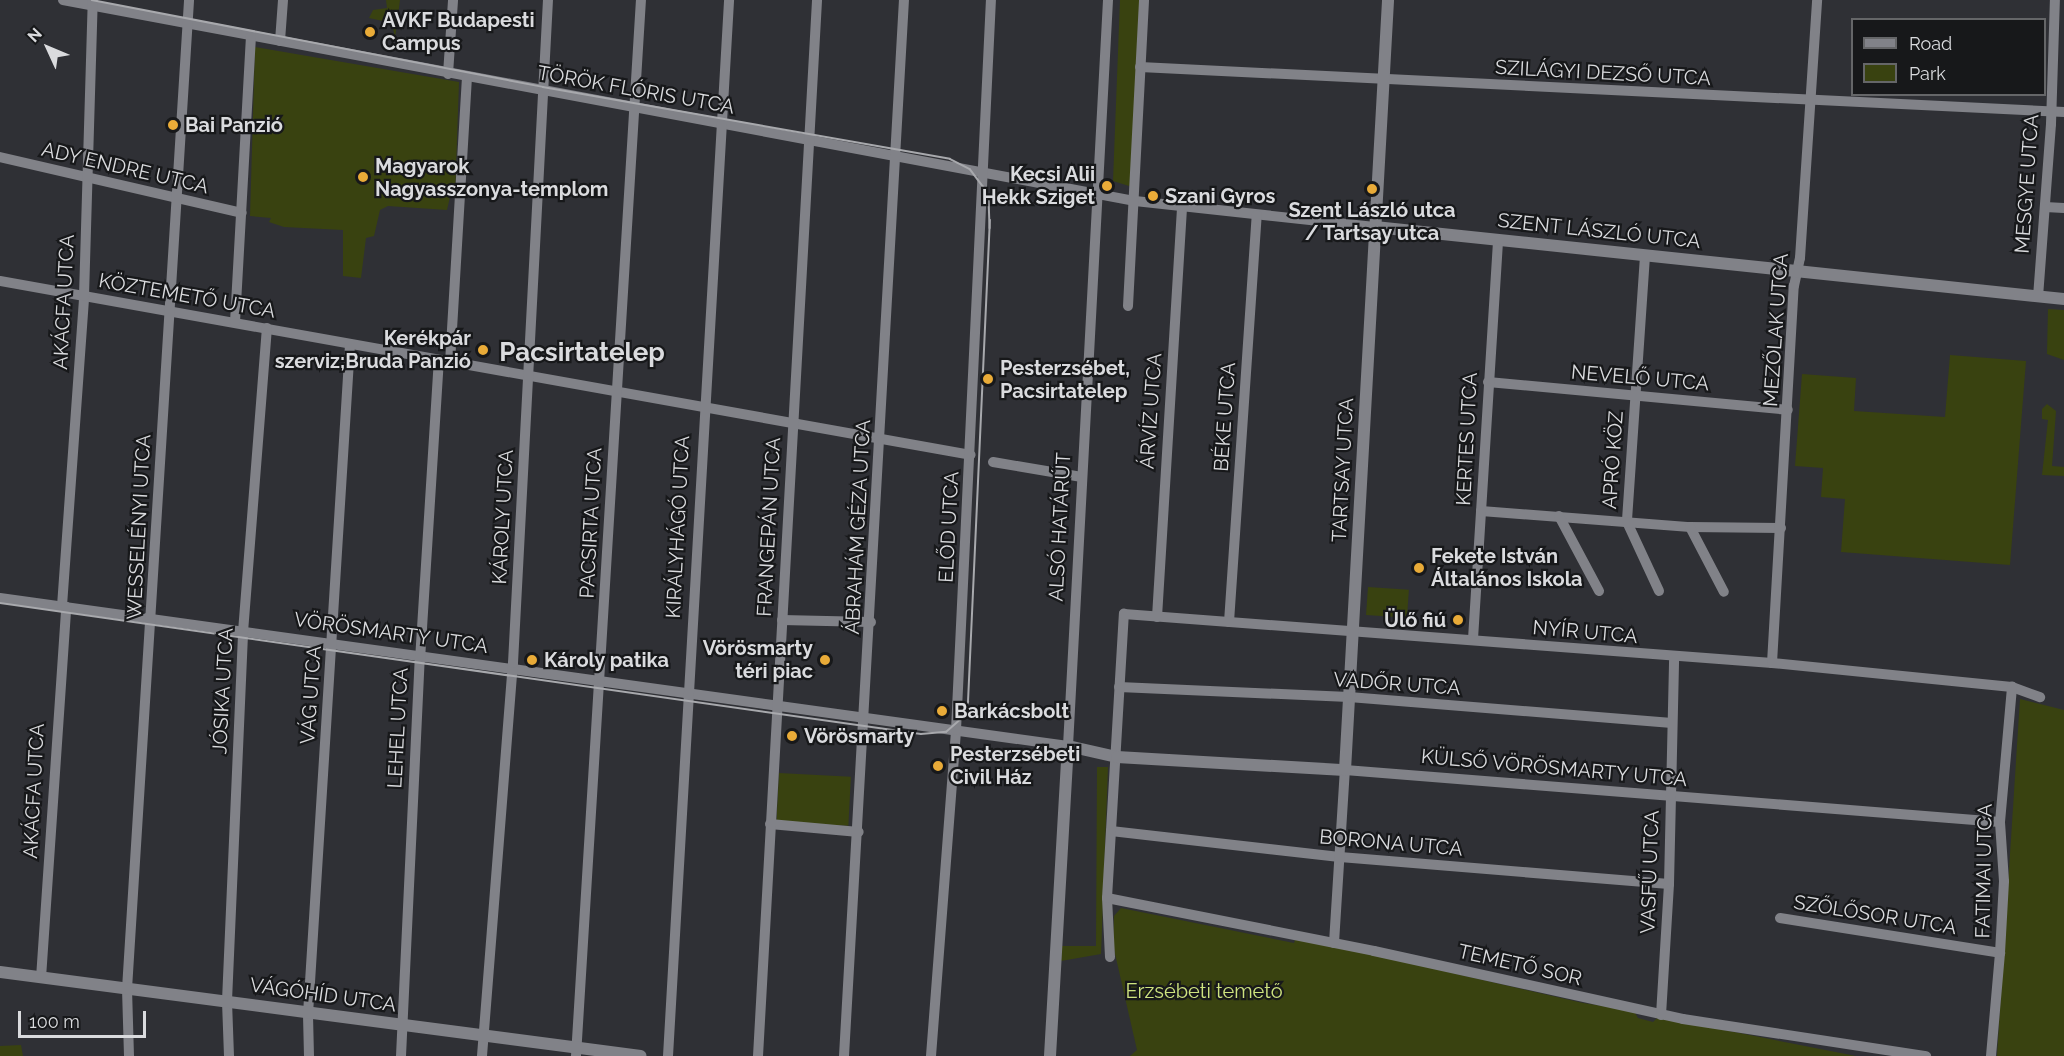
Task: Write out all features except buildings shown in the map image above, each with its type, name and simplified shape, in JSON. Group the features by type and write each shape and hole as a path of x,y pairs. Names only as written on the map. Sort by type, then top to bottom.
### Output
{"street":[{"name":"TÖRÖK FLÓRIS UTCA","path":"63,0 93,3 467,78 896,154 1133,201"},
{"name":"WESSELÉNYI UTCA","path":"129,1056 127,989 169,311 179,199 189,0"},
{"path":"280,41 283,0"},
{"path":"448,74 453,0"},
{"name":"KÁROLY UTCA","path":"482,1056 512,669 548,0"},
{"name":"PACSIRTA UTCA","path":"577,1052 641,0"},
{"name":"KIRÁLYHÁGÓ UTCA","path":"668,1056 686,693 729,0"},
{"name":"FRANGEPÁN UTCA","path":"758,1056 817,0"},
{"name":"ÁBRAHÁM GÉZA UTCA","path":"844,1056 871,622 904,0"},
{"name":"ELŐD UTCA","path":"931,1056 956,730 970,455 980,171 991,0"},
{"name":"ALSÓ HATÁRÚT","path":"1050,1056 1108,0"},
{"path":"1128,306 1144,0"},
{"name":"TARTSAY UTCA","path":"1334,943 1388,0"},
{"name":"MEZŐLAK UTCA","path":"1772,663 1817,0"},
{"name":"MESGYE UTCA","path":"2038,297 2059,25 2055,0"},
{"name":"AKÁCFA UTCA","path":"41,978 84,296 93,3"},
{"path":"235,322 251,36"},
{"name":"SZILÁGYI DEZSŐ UTCA","path":"1140,67 1383,81 2064,112"},
{"name":"LEHEL UTCA","path":"401,1056 400,1025 420,657 467,78"},
{"name":"ADY ENDRE UTCA","path":"0,157 242,213"},
{"name":"SZENT LÁSZLÓ UTCA","path":"1133,201 2064,299"},
{"name":"ÁRVÍZ UTCA","path":"1157,616 1182,207"},
{"path":"2045,207 2064,208"},
{"name":"BÉKE UTCA","path":"1229,622 1257,215"},
{"name":"KERTES UTCA","path":"1473,639 1498,240"},
{"name":"APRÓ KÖZ","path":"1627,522 1645,256"},
{"name":"KÖZTEMETŐ UTCA","path":"0,281 970,455"},
{"name":"JÓSIKA UTCA","path":"229,1056 227,1002 243,632 267,328"},
{"name":"VÁG UTCA","path":"309,1056 308,1014 350,344"},
{"name":"NEVELŐ UTCA","path":"1488,382 1788,410"},
{"path":"993,462 1082,477"},
{"path":"1481,511 1690,527 1781,528"},
{"path":"1559,516 1599,591"},
{"path":"1627,522 1659,591"},
{"path":"1690,527 1724,592"},
{"name":"VÖRÖSMARTY UTCA","path":"0,598 865,717"},
{"name":"NYÍR UTCA","path":"1119,687 1124,614 1353,629 1674,658 1772,663 2012,687 2040,696"},
{"path":"782,620 871,622"},
{"name":"VASFŰ UTCA","path":"1660,1015 1669,884 1674,658"},
{"path":"1110,957 1107,898 1111,831 1110,756 1119,687"},
{"name":"VADŐR UTCA","path":"1119,687 1349,698 1672,723"},
{"name":"FATIMAI UTCA","path":"1991,1056 2004,881 2000,822 2012,687"},
{"path":"865,717 1068,746 1110,756"},
{"name":"KÜLSŐ VÖRÖSMARTY UTCA","path":"1110,756 1345,770 2000,822"},
{"path":"770,824 859,832"},
{"name":"BORONA UTCA","path":"1111,831 1340,857 1669,884"},
{"name":"TEMETŐ SOR","path":"1107,898 1334,943 1660,1015 1926,1056"},
{"name":"SZŐLŐSOR UTCA","path":"1780,918 2000,953"},
{"name":"VÁGÓHÍD UTCA","path":"0,972 485,1036 577,1052 641,1056"}],"green space":[{"path":"386,0 400,0 395,38 392,23 369,18 373,10 387,8"},
{"path":"1120,0 1142,0 1134,183 1129,186 1113,181"},
{"path":"255,47 459,82 455,197 450,197 447,210 388,206 380,210 374,236 366,238 361,278 343,276 343,230 284,227 269,222 271,218 250,216"},
{"path":"2048,309 2064,310 2064,360 2047,354"},
{"path":"1950,355 2026,361 2010,565 1841,552 1845,499 1821,497 1823,468 1795,466 1802,374 1856,378 1854,411 1945,417"},
{"path":"2047,404 2056,411 2052,466 2064,467 2064,476 2042,475 2048,420 2042,419 2042,409"},
{"path":"1368,587 1409,590 1407,618 1366,615"},
{"path":"2020,699 2064,710 2064,1056 1997,1056"},
{"path":"1097,767 1108,767 1101,954 1061,961 1062,946 1096,946"},
{"path":"779,773 851,777 848,826 776,822"},
{"name":"Erzsébeti temető","path":"1121,908 1294,943 1296,937 1583,1003 1634,1011 1638,1018 1653,1022 1658,1017 1856,1056 1130,1056 1137,1050 1113,945 1114,916"},
{"path":"21,1045 23,1056 0,1056 0,1046"}],"tram line":[{"path":"92,0 543,87 950,159 970,169 983,186 989,198 990,228"},
{"path":"0,603 921,734 946,732 962,718 968,702 990,221"}],"place":[{"name":"AVKF Budapesti Campus","path":"370,32"},
{"name":"Bai Panzió","path":"173,125"},
{"name":"Magyarok Nagyasszonya-templom","path":"363,177"},
{"name":"Kecsi Alii Hekk Sziget","path":"1107,186"},
{"name":"Szent László utca / Tartsay utca","path":"1372,189"},
{"name":"Szani Gyros","path":"1153,196"},
{"name":"Kerékpár szerviz;Bruda Panzió","path":"483,350"},
{"name":"Pesterzsébet, Pacsirtatelep","path":"988,379"},
{"name":"Fekete István Általános Iskola","path":"1419,568"},
{"name":"Ülő fiú","path":"1458,620"},
{"name":"Károly patika","path":"532,660"},
{"name":"Vörösmarty téri piac","path":"825,660"},
{"name":"Barkácsbolt","path":"942,711"},
{"name":"Vörösmarty","path":"792,736"},
{"name":"Pesterzsébeti Civil Ház","path":"938,766"}],"district":[{"name":"Pacsirtatelep","path":"582,353"}]}
